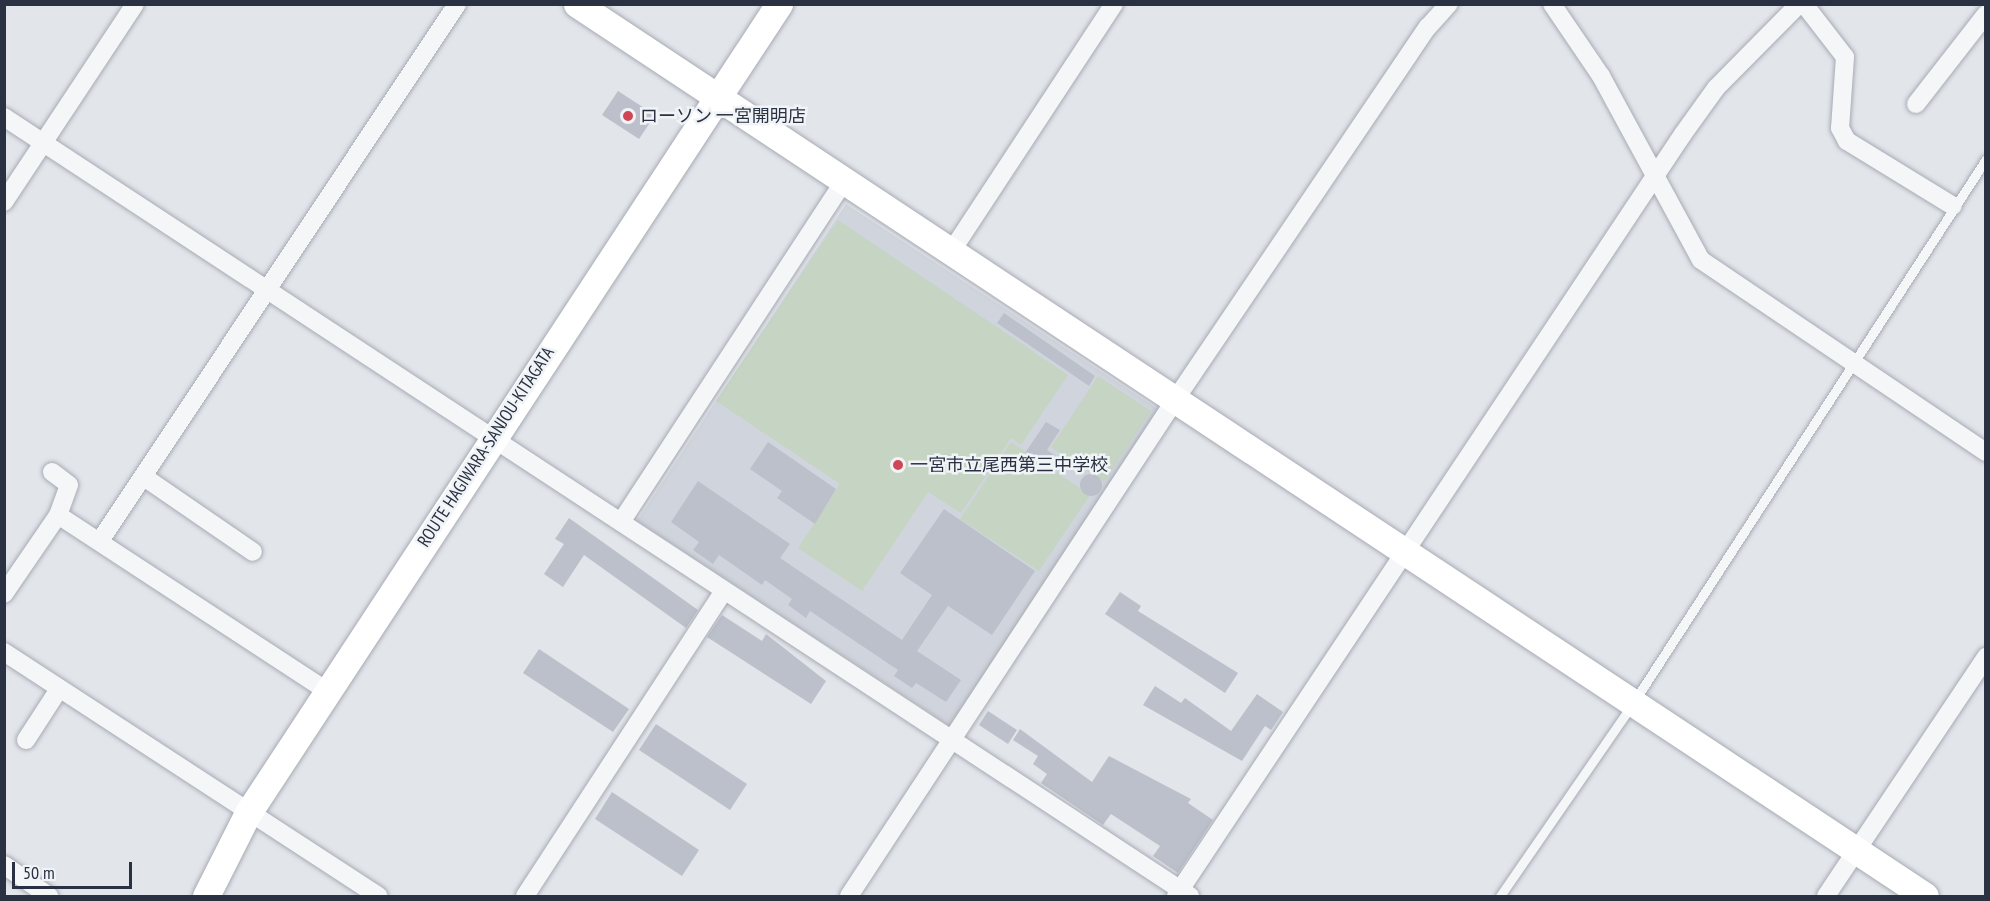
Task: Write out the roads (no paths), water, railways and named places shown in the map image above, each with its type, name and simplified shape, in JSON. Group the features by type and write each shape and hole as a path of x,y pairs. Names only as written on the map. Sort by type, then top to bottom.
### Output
{"street":[{"path":"4,202 135,4"},
{"path":"100,541 457,4"},
{"path":"577,4 1925,897"},
{"name":"ROUTE HAGIWARA-SANJOU-KITAGATA","path":"206,897 248,813 493,434 779,4"},
{"path":"951,252 1114,4"},
{"path":"849,897 949,739 1175,400 1428,27 1449,4"},
{"path":"1551,4 1601,76 1652,179 1708,267 1986,452"},
{"path":"4,117 493,434 724,591 1182,894 1404,552 1652,179 1716,88 1802,4 1845,57 1840,128 1847,141 1953,206"},
{"path":"1916,104 1986,14"},
{"path":"621,522 844,181"},
{"path":"4,594 58,515 69,485 52,472"},
{"path":"144,477 253,552"},
{"path":"58,515 327,691"},
{"path":"525,897 724,591"},
{"path":"4,652 378,897"},
{"path":"1826,897 1986,657"},
{"path":"26,740 59,689"},
{"path":"4,865 49,897"}],"lane":[{"path":"1500,897 1633,703 1851,363 1986,159"}],"place":[{"name":"ローソン 一宮開明店","path":"628,116"},
{"name":"一宮市立尾西第三中学校","path":"898,465"}]}
